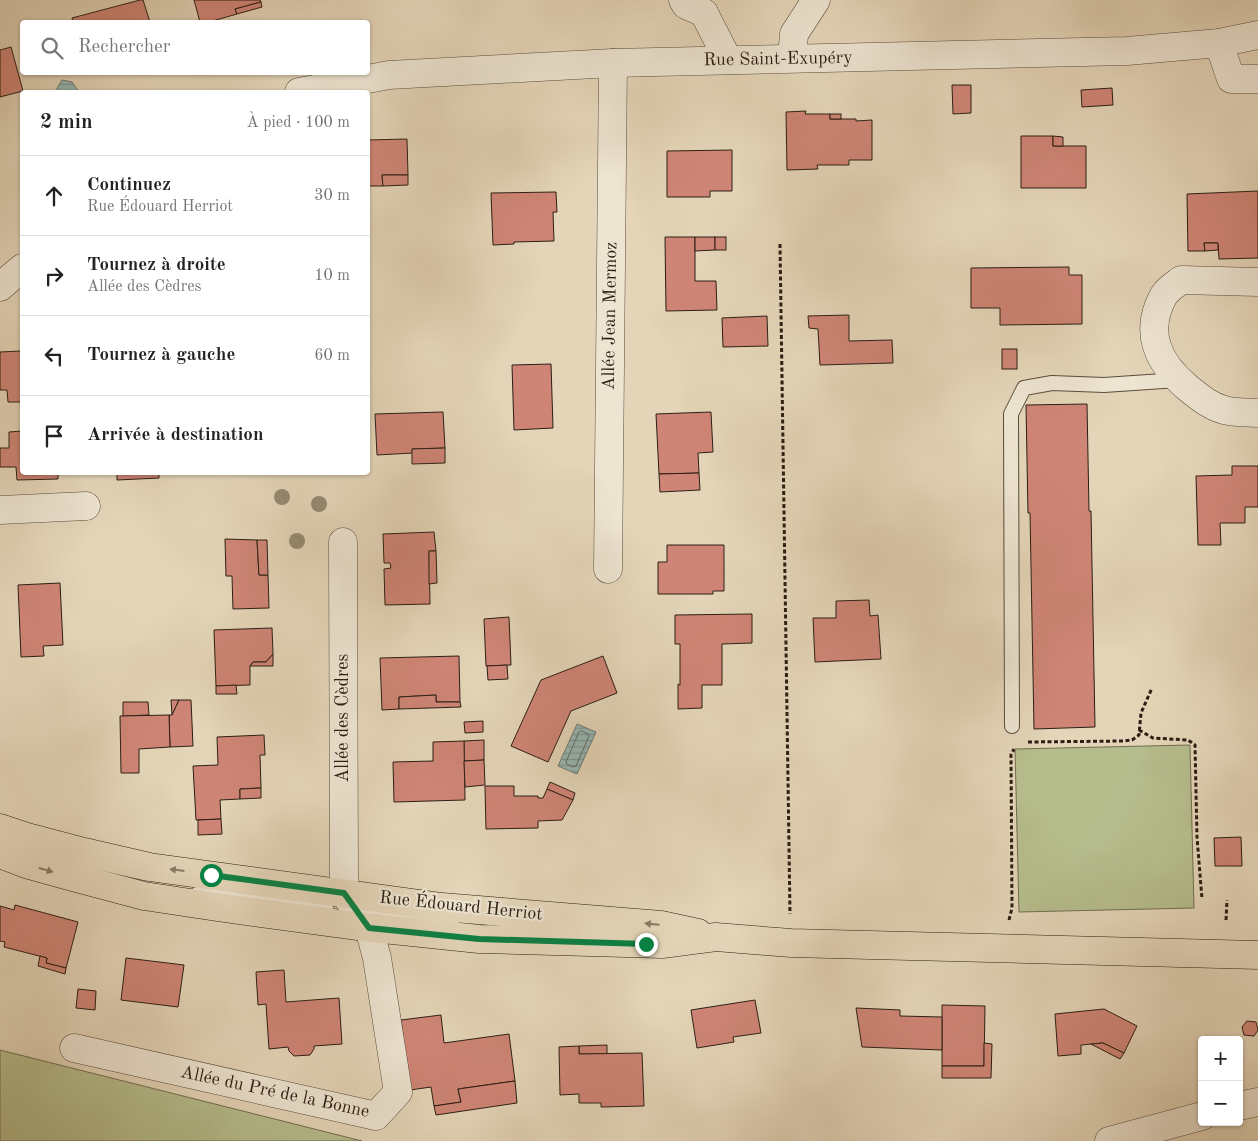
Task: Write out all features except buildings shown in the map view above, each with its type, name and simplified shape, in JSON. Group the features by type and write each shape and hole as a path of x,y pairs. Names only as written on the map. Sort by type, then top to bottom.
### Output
{"main road":[{"name":"Rue Édouard Herriot","path":"0,828 84,852 149,867 442,907 661,925 716,937"},
{"path":"0,854 26,864 144,896 369,928 479,939 662,944 716,937 791,943 1258,955"}],"street":[{"path":"792,58 794,34 816,0"},
{"path":"697,4 728,60"},
{"name":"Rue Saint-Exupéry","path":"310,90 389,75 612,63 1127,51 1219,43 1258,34"},
{"path":"1219,43 1231,79 1258,79"},
{"name":"Allée Jean Mermoz","path":"608,569 612,63"},
{"path":"0,287 20,270"},
{"path":"1258,282 1181,280 1165,293 1157,310 1154,328 1156,348 1167,368 1202,400 1224,410 1258,413"},
{"path":"0,510 86,506"},
{"name":"Allée des Cèdres","path":"343,542 344,893"},
{"path":"187,903 220,897 242,896 329,909 340,908 344,903 344,893"},
{"path":"344,893 369,928 374,919 380,915 440,918 458,916 476,910"},
{"name":"Allée du Pré de la Bonne","path":"74,1048 376,1116 398,1092 377,958 369,928"},
{"path":"1109,1141 1198,1117"}],"lane":[{"path":"1012,726 1011,414 1024,388 1052,383 1104,385 1178,380"}],"path":[{"path":"780,244 791,943"},
{"path":"1027,742 1132,740 1139,734 1142,713 1152,688"},
{"path":"1139,730 1153,738 1188,740 1195,745 1197,836 1202,899"},
{"path":"1008,924 1012,908 1011,754 1017,742"},
{"path":"1226,900 1226,920"}],"green space":[{"path":"1190,745 1194,908 1019,912 1015,749"},
{"path":"0,1050 362,1141 0,1141"}],"water":[{"path":"62,80 72,82 78,90 57,90"},
{"path":"577,724 596,732 577,774 558,766"}],"route":[{"path":"211,875 344,893 369,928 479,939 646,944"}]}
